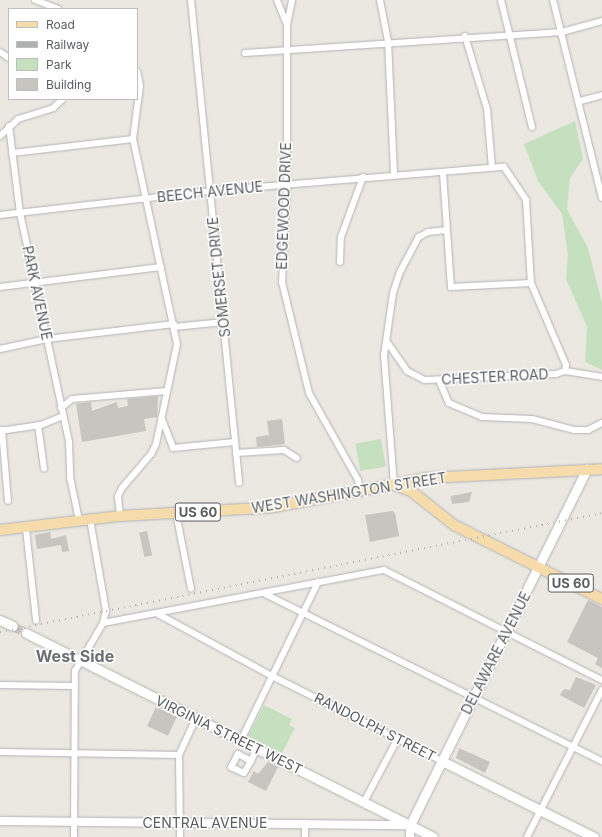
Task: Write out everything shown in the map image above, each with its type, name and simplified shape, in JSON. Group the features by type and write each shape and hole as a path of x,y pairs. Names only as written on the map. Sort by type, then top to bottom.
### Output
{"main road":[{"name":"DELAWARE AVENUE","path":"410,825 587,469"},
{"name":"WEST WASHINGTON STREET","path":"0,530 26,529 79,520 120,516 274,507 394,485 448,477 602,469"},
{"path":"424,501 418,490 420,484 448,477"},
{"name":"US 60","path":"394,485 411,491 454,525 602,599"},
{"path":"0,620 13,626"},
{"name":"VIRGINIA STREET WEST","path":"26,633 433,837"},
{"name":"RANDOLPH STREET","path":"442,761 594,837"}],"street":[{"path":"34,0 55,8"},
{"name":"SOMERSET DRIVE","path":"191,0 239,482"},
{"path":"277,0 287,24"},
{"name":"EDGEWOOD DRIVE","path":"292,0 287,24 287,184 281,269 294,325 300,367 309,393 358,480 360,492"},
{"path":"380,0 388,42 394,174"},
{"path":"501,0 532,127"},
{"path":"553,0 580,101 602,198"},
{"path":"245,53 466,36 562,32 602,21"},
{"path":"466,36 486,109 492,168"},
{"path":"120,516 118,496 151,454 162,419 176,357 174,326 133,140 140,86 138,76"},
{"path":"580,101 602,95"},
{"path":"0,136 10,126 26,116 53,108 62,100"},
{"name":"PARK AVENUE","path":"10,126 20,213 63,416 79,520"},
{"path":"12,153 133,140"},
{"name":"CHESTER ROAD","path":"388,342 407,371 425,380 565,371 566,365 531,283 525,196 504,167 492,168"},
{"name":"BEECH AVENUE","path":"0,215 210,191 394,174 443,173 492,168"},
{"path":"443,173 451,287 531,283"},
{"path":"340,262 341,237 363,177"},
{"path":"394,485 384,355 388,342 393,293 408,255 422,234 447,230"},
{"path":"0,287 161,268"},
{"path":"0,349 47,339 224,322"},
{"path":"565,371 602,377"},
{"path":"439,380 449,403 482,417 532,419 574,430 588,430 602,423"},
{"path":"61,408 72,399 168,391"},
{"path":"8,500 1,430 38,425 63,416"},
{"path":"162,419 173,448 235,442"},
{"path":"38,425 44,469"},
{"path":"236,453 284,450 297,458"},
{"path":"176,513 191,589"},
{"path":"74,837 75,671 80,660 103,623 106,611 90,519"},
{"path":"26,529 36,620"},
{"path":"103,623 265,594 318,582 384,570 602,680"},
{"path":"241,740 318,582"},
{"path":"265,594 474,695 602,761"},
{"name":"RANDOLPH STREET","path":"158,614 272,676 442,761"},
{"path":"0,685 75,686"},
{"path":"527,837 602,690"},
{"path":"180,837 180,755 196,718"},
{"path":"364,802 398,738"},
{"path":"251,761 258,748"},
{"path":"0,752 180,755"},
{"name":"CENTRAL AVENUE","path":"0,821 410,825"},
{"path":"305,823 305,837"},
{"name":"DELAWARE AVENUE","path":"410,825 410,837"}],"green space":[{"path":"575,121 583,159 570,178 567,209 588,248 602,303 602,370 585,362 587,327 566,279 568,255 562,214 538,181 524,144"},
{"path":"381,439 386,467 360,471 355,444"},
{"path":"264,705 292,719 289,725 295,728 282,753 248,736"}],"building":[{"path":"158,396 157,417 144,419 146,431 82,442 76,404 91,402 92,411 117,402 118,408 128,406 127,399"},
{"path":"282,419 285,444 257,447 256,437 269,435 267,421"},
{"path":"472,492 469,502 452,504 451,496"},
{"path":"392,511 395,513 399,536 370,542 365,515"},
{"path":"147,531 152,555 144,557 139,533"},
{"path":"50,532 51,539 66,535 69,551 62,552 61,545 37,549 35,535"},
{"path":"588,600 602,607 602,668 595,664 598,658 567,642"},
{"path":"576,677 596,685 584,708 560,695 564,689 570,690"},
{"path":"156,707 177,717 168,736 147,726"},
{"path":"459,748 490,762 485,773 456,758"},
{"path":"268,762 278,767 266,791 248,782 254,771 258,774"}],"tunnel":[{"path":"13,626 26,633"}],"railway":[{"path":"0,632 602,513"}],"district":[{"name":"West Side","path":"75,656"}]}
